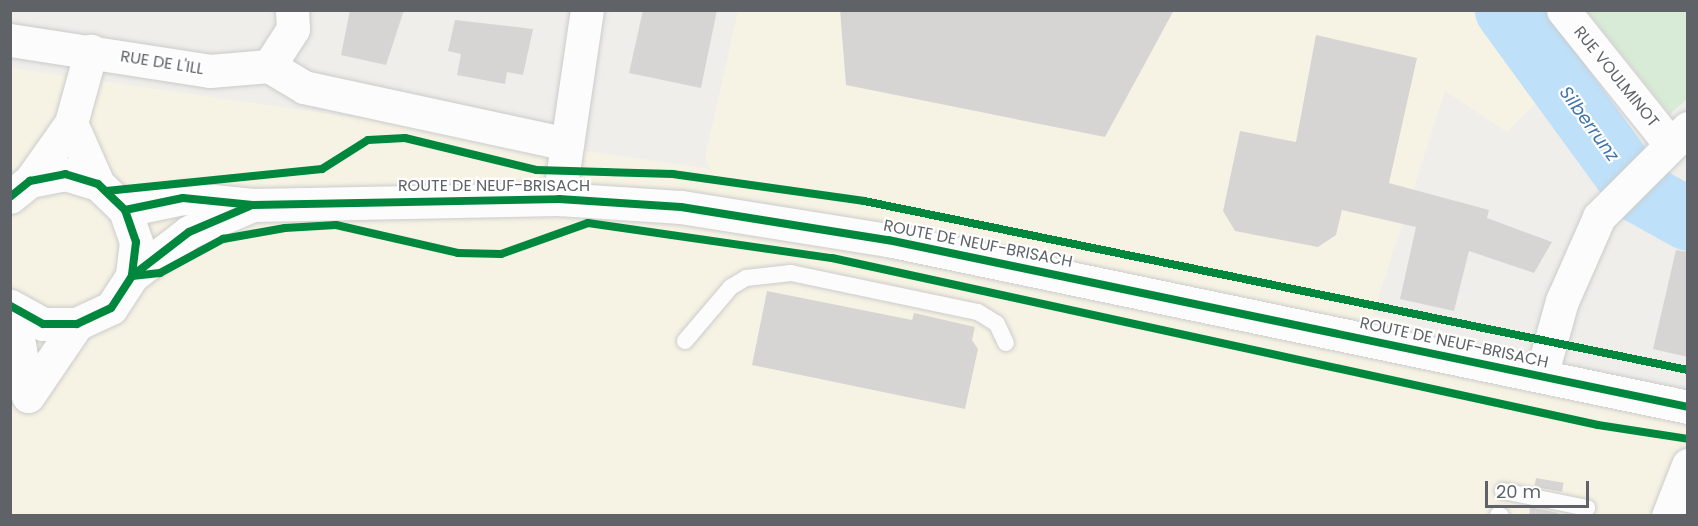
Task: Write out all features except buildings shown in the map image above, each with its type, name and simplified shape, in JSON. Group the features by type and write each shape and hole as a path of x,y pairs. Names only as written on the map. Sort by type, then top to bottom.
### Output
{"main road":[{"path":"292,10 293,29 269,66 304,87 567,144"},
{"path":"559,199 587,10"},
{"name":"RUE VOULMINOT","path":"1563,10 1669,145"},
{"name":"RUE DE L'ILL","path":"10,40 210,71 269,66"},
{"path":"20,189 71,123 91,51"},
{"path":"12,308 44,324 77,324 111,308 132,276 136,242 125,210 98,184 71,123"},
{"path":"1541,376 1562,301 1599,218 1669,145"},
{"path":"20,189 65,174 98,184"},
{"name":"ROUTE DE NEUF-BRISACH","path":"125,210 183,198 253,205 559,199 681,207 833,229 1688,407"},
{"name":"ROUTE DE NEUF-BRISACH","path":"132,276 189,232 253,205"},
{"path":"12,308 28,396 77,324"},
{"path":"1668,516 1688,465"}],"lane":[{"path":"685,341 738,283 791,273 978,312 997,324 1006,343"},
{"path":"1503,490 1587,508"}],"shaded area":[{"path":"738,11 1472,11 1542,97 1507,132 1445,91 1373,314 1687,397 1683,515 11,516 11,68 710,169 705,158"}],"green space":[{"path":"1587,11 1687,11 1687,99 1670,114"}],"waterway":[{"name":"Silberrunz","path":"1506,10 1638,191 1688,219"}],"cycle path":[{"path":"106,191 322,169 368,140 405,138 536,170 673,174 864,201 1688,370"},
{"path":"10,197 30,181 65,174 98,184 125,210 136,242 132,276 111,308 77,324 43,324 10,306"},
{"path":"125,210 183,198 253,205 559,199 681,207 888,240 1688,407"},
{"path":"132,276 189,232 250,206"},
{"path":"132,276 160,273 223,239 285,228 336,225 458,253 501,254 588,223 832,258 1598,425 1688,439"}]}
